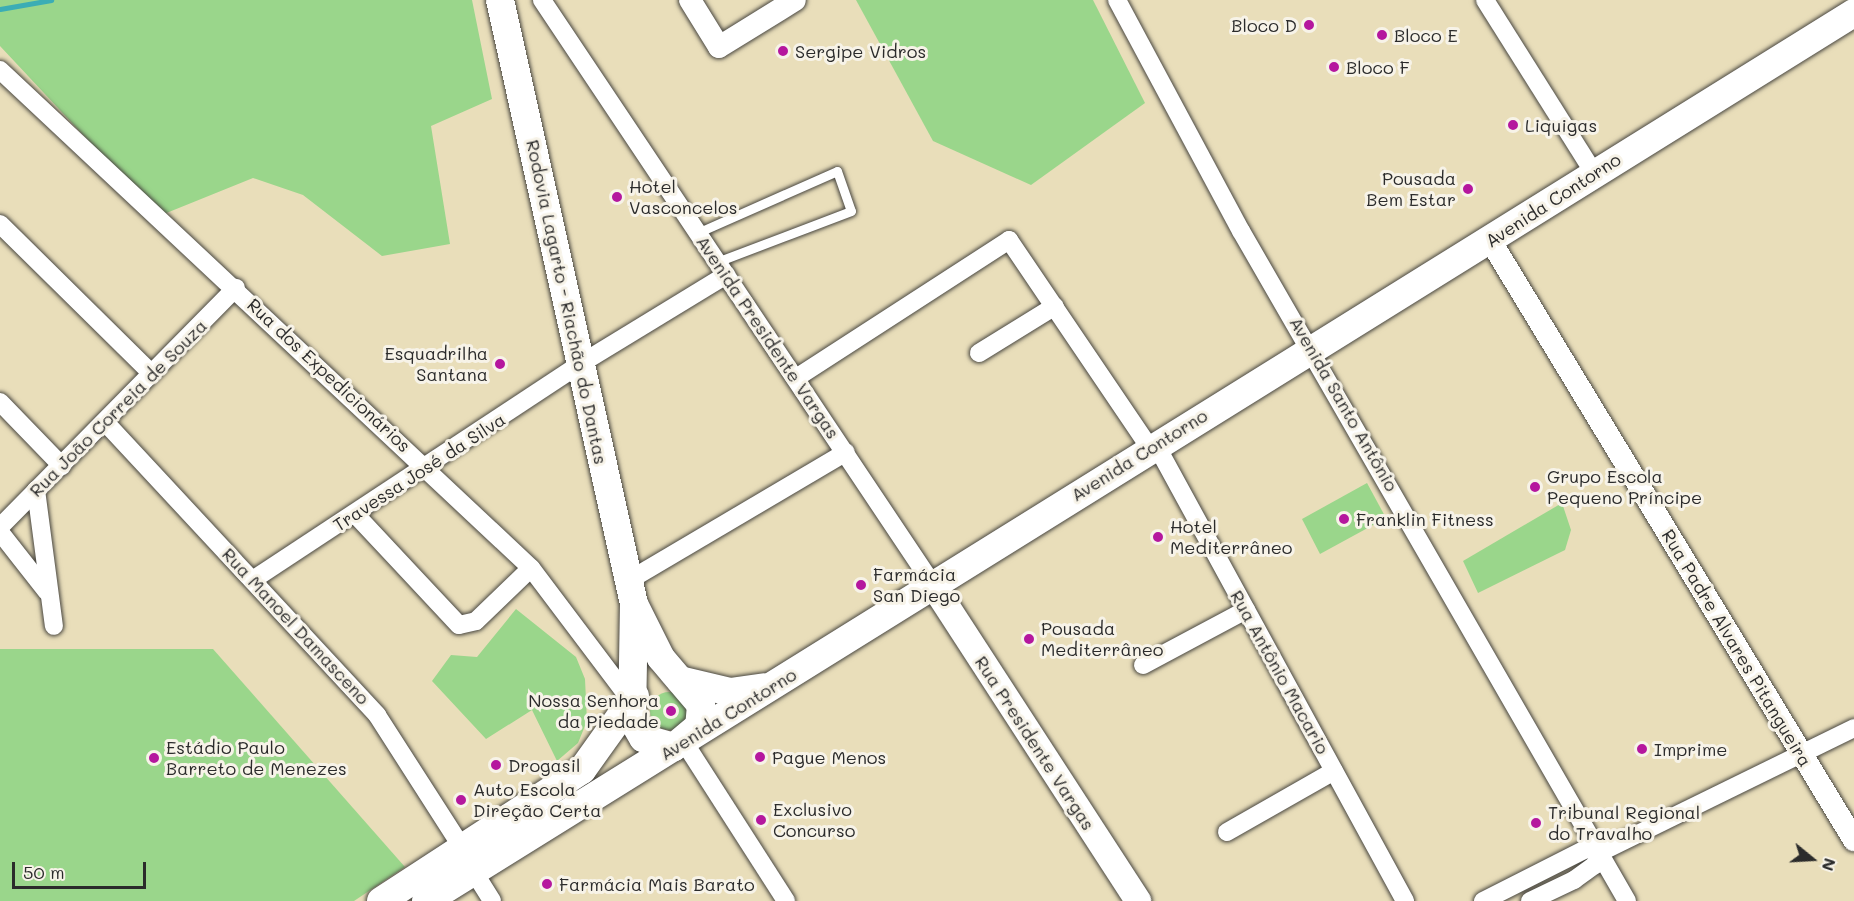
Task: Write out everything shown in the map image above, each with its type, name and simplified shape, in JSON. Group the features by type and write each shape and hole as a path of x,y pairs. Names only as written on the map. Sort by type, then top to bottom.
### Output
{"main road":[{"name":"Rodovia Lagarto - Riachão do Dantas","path":"500,0 631,592"},
{"name":"Avenida Contorno","path":"381,901 469,861 684,742 1152,445 1313,350 1854,13"},
{"name":"Rua Presidente Vargas","path":"933,585 1138,901"},
{"path":"631,592 661,658 701,705 699,726 684,742 663,747 643,738 632,719 631,592"},
{"path":"633,703 655,678 681,680 730,692 775,685"},
{"name":"Avenida Contorno","path":"426,901 469,861 582,770 633,703"}],"street":[{"name":"Avenida Presidente Vargas","path":"542,0 933,585"},
{"path":"690,0 718,47 795,0"},
{"name":"Avenida Santo Antônio","path":"1117,0 1313,350 1628,901"},
{"path":"1485,0 1594,173"},
{"name":"Rua dos Expedicionários","path":"0,70 236,288 531,568 633,703"},
{"path":"0,224 151,373"},
{"name":"Rua Antônio Macario","path":"796,378 1006,240 1017,246 1055,306 1152,445 1246,610 1405,901"},
{"name":"Rua Padre Alvares Pitangueira","path":"1490,240 1854,840"},
{"name":"Travessa José da Silva","path":"254,579 428,469 721,269"},
{"name":"Rua João Correia de Souza","path":"0,530 36,490 236,288"},
{"path":"980,353 1055,306"},
{"path":"0,402 62,466"},
{"name":"Rua Manoel Damasceno","path":"105,422 254,579 377,715 492,901"},
{"path":"631,592 846,452"},
{"path":"36,490 54,626"},
{"path":"355,514 459,625 476,621 531,568"},
{"path":"0,530 48,594"},
{"path":"1143,665 1246,610"},
{"path":"1483,901 1586,849 1601,852 1854,728"},
{"path":"684,742 786,901"},
{"path":"1227,832 1334,771"},
{"path":"1530,901 1574,880 1595,865 1601,852"}],"lane":[{"path":"697,233 837,171 851,211 721,269"}],"green space":[{"path":"0,0 472,0 492,99 431,126 450,244 382,256 303,195 253,178 159,216 0,46"},
{"path":"856,0 1093,0 1145,103 1031,185 933,141"},
{"name":"Franklin Fitness","path":"1367,483 1386,518 1320,554 1302,519"},
{"path":"1562,503 1571,530 1565,550 1478,593 1463,561"},
{"path":"516,609 576,657 585,679 587,721 578,743 557,761 532,710 486,739 432,681 451,655 477,657"},
{"name":"Estádio Paulo Barreto de Menezes","path":"0,649 213,649 405,867 354,901 0,901"},
{"path":"669,692 682,698 688,711 682,724 669,730 656,724 650,711 656,698"}],"waterway":[{"path":"0,9 51,0"}],"place":[{"name":"Bloco D","path":"1309,25"},
{"name":"Bloco E","path":"1382,35"},
{"name":"Sergipe Vidros","path":"783,51"},
{"name":"Bloco F","path":"1334,67"},
{"name":"Liquigas","path":"1513,125"},
{"name":"Pousada Bem Estar","path":"1468,189"},
{"name":"Hotel Vasconcelos","path":"617,197"},
{"name":"Esquadrilha Santana","path":"500,364"},
{"name":"Grupo Escola Pequeno Príncipe","path":"1535,487"},
{"name":"Franklin Fitness","path":"1344,519"},
{"name":"Hotel Mediterrâneo","path":"1158,537"},
{"name":"Farmácia San Diego","path":"861,585"},
{"name":"Pousada Mediterrâneo","path":"1029,639"},
{"name":"Nossa Senhora da Piedade","path":"671,711"},
{"name":"Imprime","path":"1642,749"},
{"name":"Pague Menos","path":"760,757"},
{"name":"Estádio Paulo Barreto de Menezes","path":"154,758"},
{"name":"Drogasil","path":"496,765"},
{"name":"Auto Escola Direção Certa","path":"461,800"},
{"name":"Exclusivo Concurso","path":"761,820"},
{"name":"Tribunal Regional do Travalho","path":"1536,823"},
{"name":"Farmácia Mais Barato","path":"547,884"}]}
